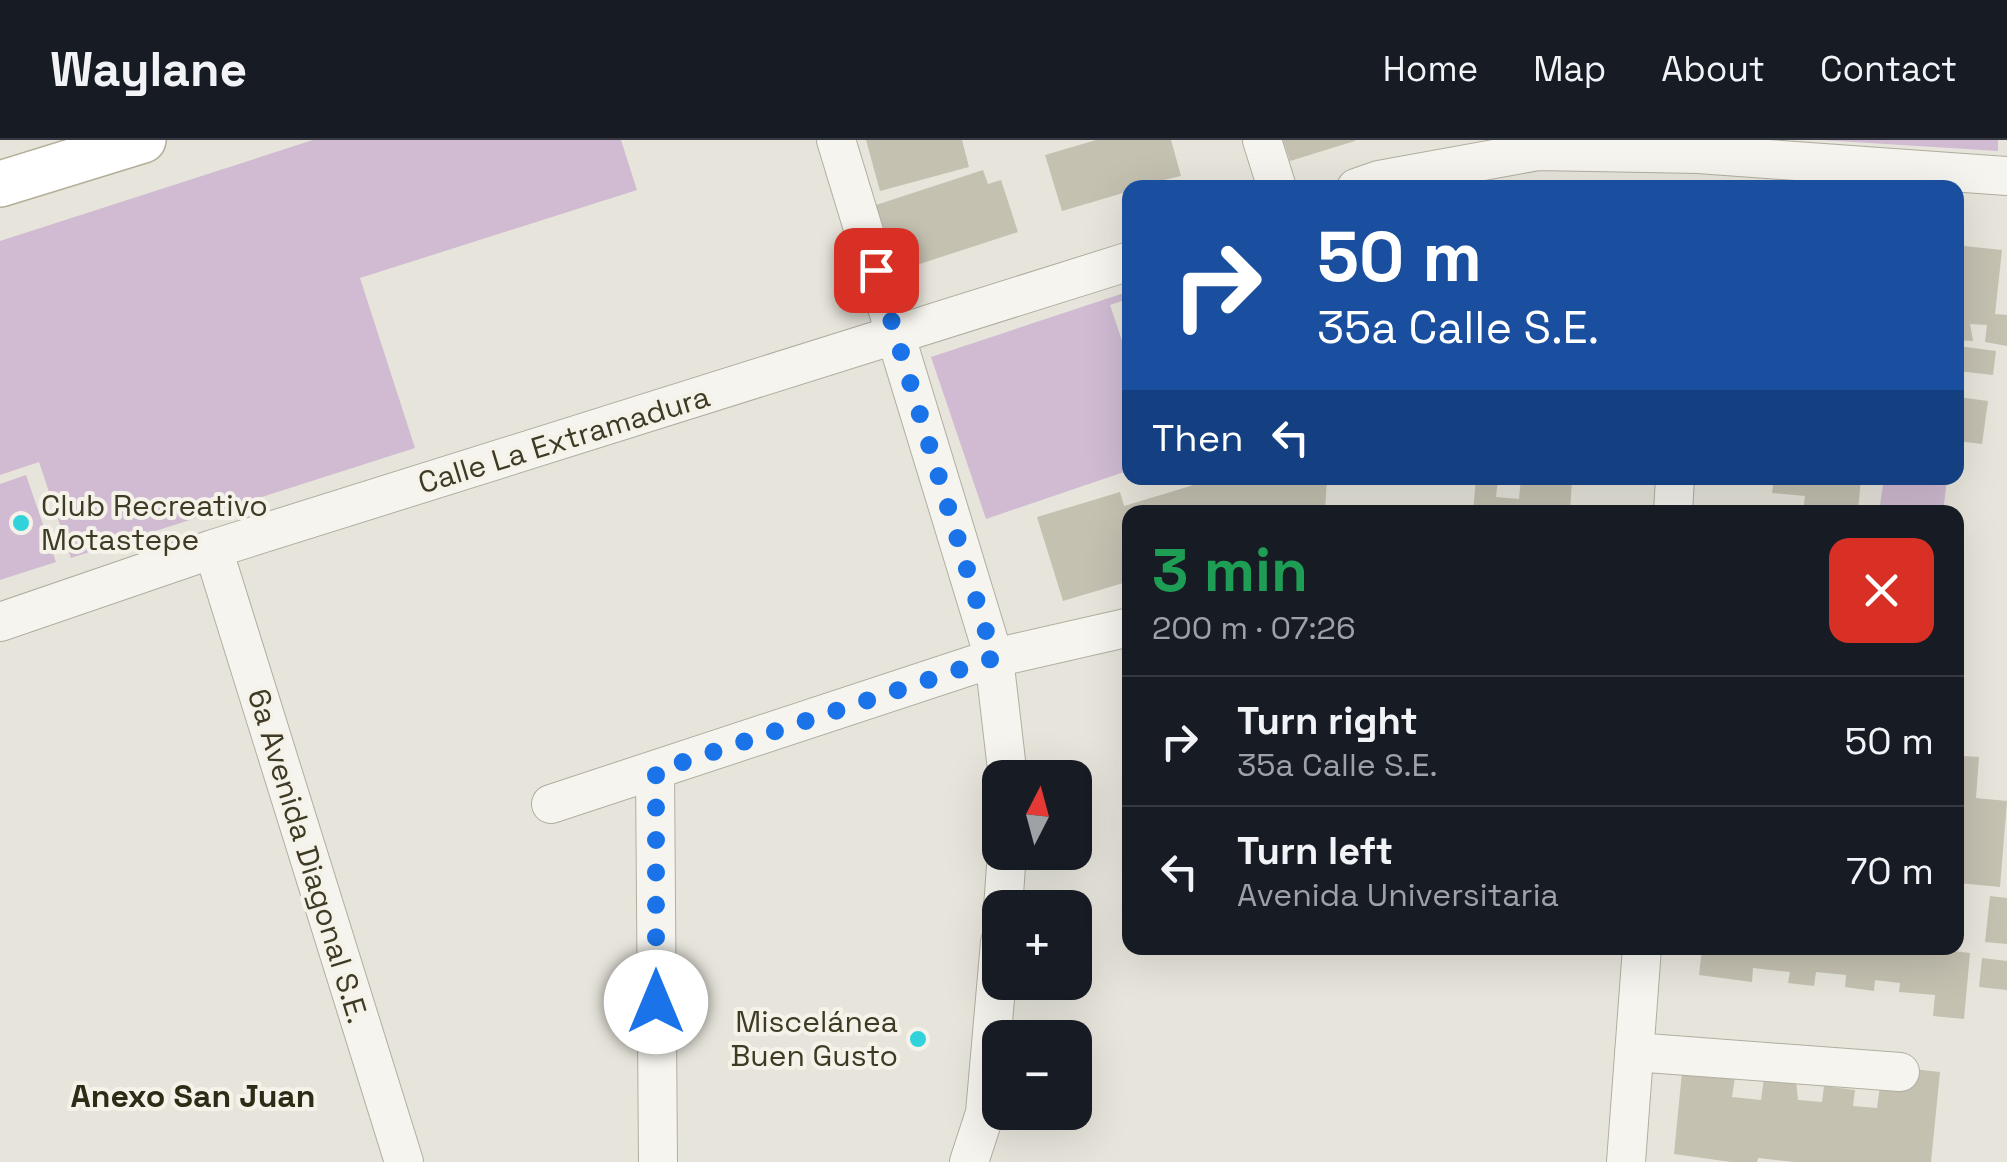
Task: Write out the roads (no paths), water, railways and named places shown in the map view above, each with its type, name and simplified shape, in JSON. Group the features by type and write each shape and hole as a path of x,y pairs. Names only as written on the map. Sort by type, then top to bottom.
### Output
{"main road":[{"path":"0,184 143,140"}],"street":[{"path":"836,140 994,658 1006,760"},
{"path":"1262,140 1274,180"},
{"path":"1379,180 1538,152 2007,176"},
{"name":"Calle La Extramadura","path":"0,622 213,549 1122,264"},
{"name":"6a Avenida Diagonal S.E.","path":"213,549 404,1162"},
{"path":"551,804 994,658 1122,629"},
{"path":"656,771 658,1162"},
{"path":"1626,1162 1641,955"},
{"path":"969,1162 985,1113 995,1000"},
{"path":"1634,1052 1900,1072"}],"place":[{"name":"Club Recreativo Motastepe","path":"21,523"},
{"name":"Miscelánea Buen Gusto","path":"918,1039"}],"district":[{"name":"Anexo San Juan","path":"193,1096"}]}
